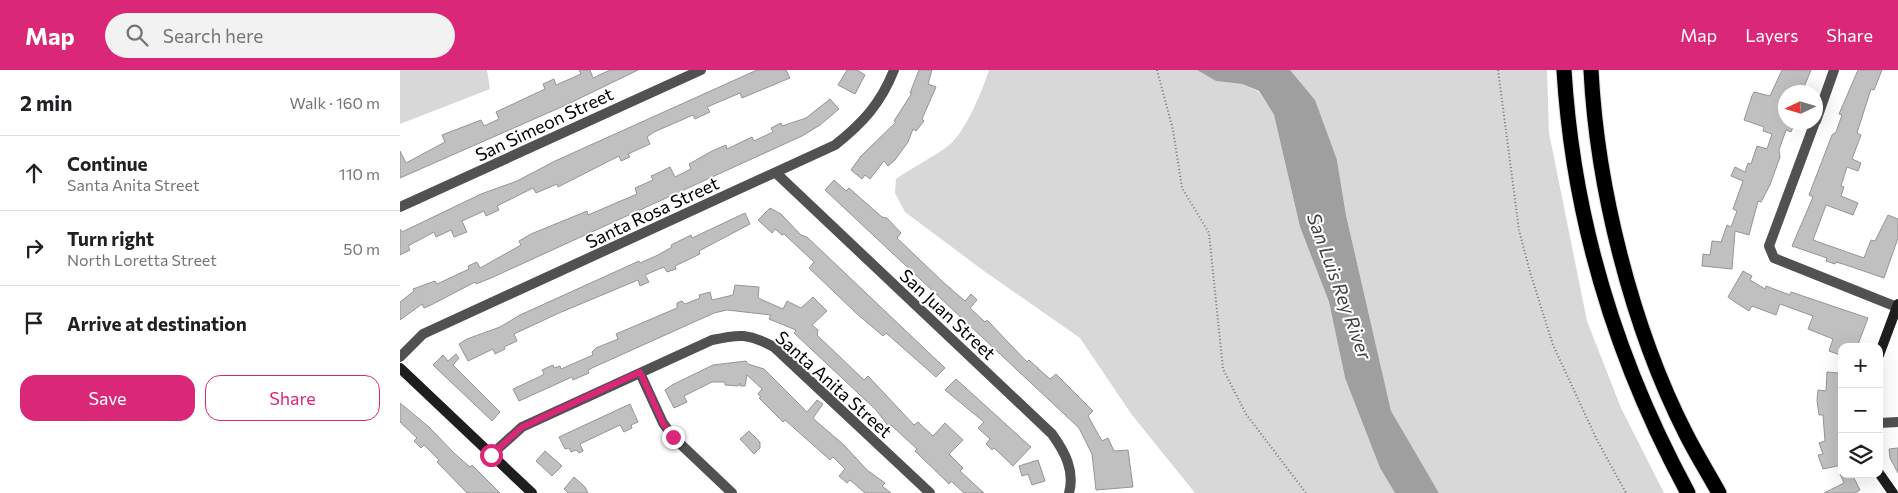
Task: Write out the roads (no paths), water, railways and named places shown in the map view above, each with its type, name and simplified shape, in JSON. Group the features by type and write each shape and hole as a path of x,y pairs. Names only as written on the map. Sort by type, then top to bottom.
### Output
{"highway":[{"path":"1564,70 1574,170 1589,242 1608,308 1630,371 1652,422 1688,493"},
{"path":"1591,70 1598,145 1619,250 1646,338 1665,386 1685,433 1719,493"}],"street":[{"name":"San Simeon Street","path":"400,207 700,70"},
{"name":"Santa Rosa Street","path":"400,357 423,334 835,145 859,126 885,91 894,70"},
{"path":"1823,100 1834,70"},
{"path":"1812,130 1769,246 1770,254 1774,258 1897,306 1883,344"},
{"name":"San Juan Street","path":"776,173 1052,434 1063,449 1068,461 1071,484 1069,493"},
{"name":"Santa Anita Street","path":"491,455 522,427 712,340 738,334 761,340 774,347 930,493"},
{"path":"400,368 532,493"},
{"path":"640,372 663,423 673,437 732,493"},
{"path":"1883,423 1898,422"},
{"path":"1882,478 1893,493"}],"water":[{"name":"San Luis Rey River","path":"1197,70 1290,70 1315,100 1337,160 1346,215 1391,411 1439,493 1395,493 1380,468 1345,378 1329,302 1300,227 1274,115 1259,91 1242,84 1216,81"}]}
